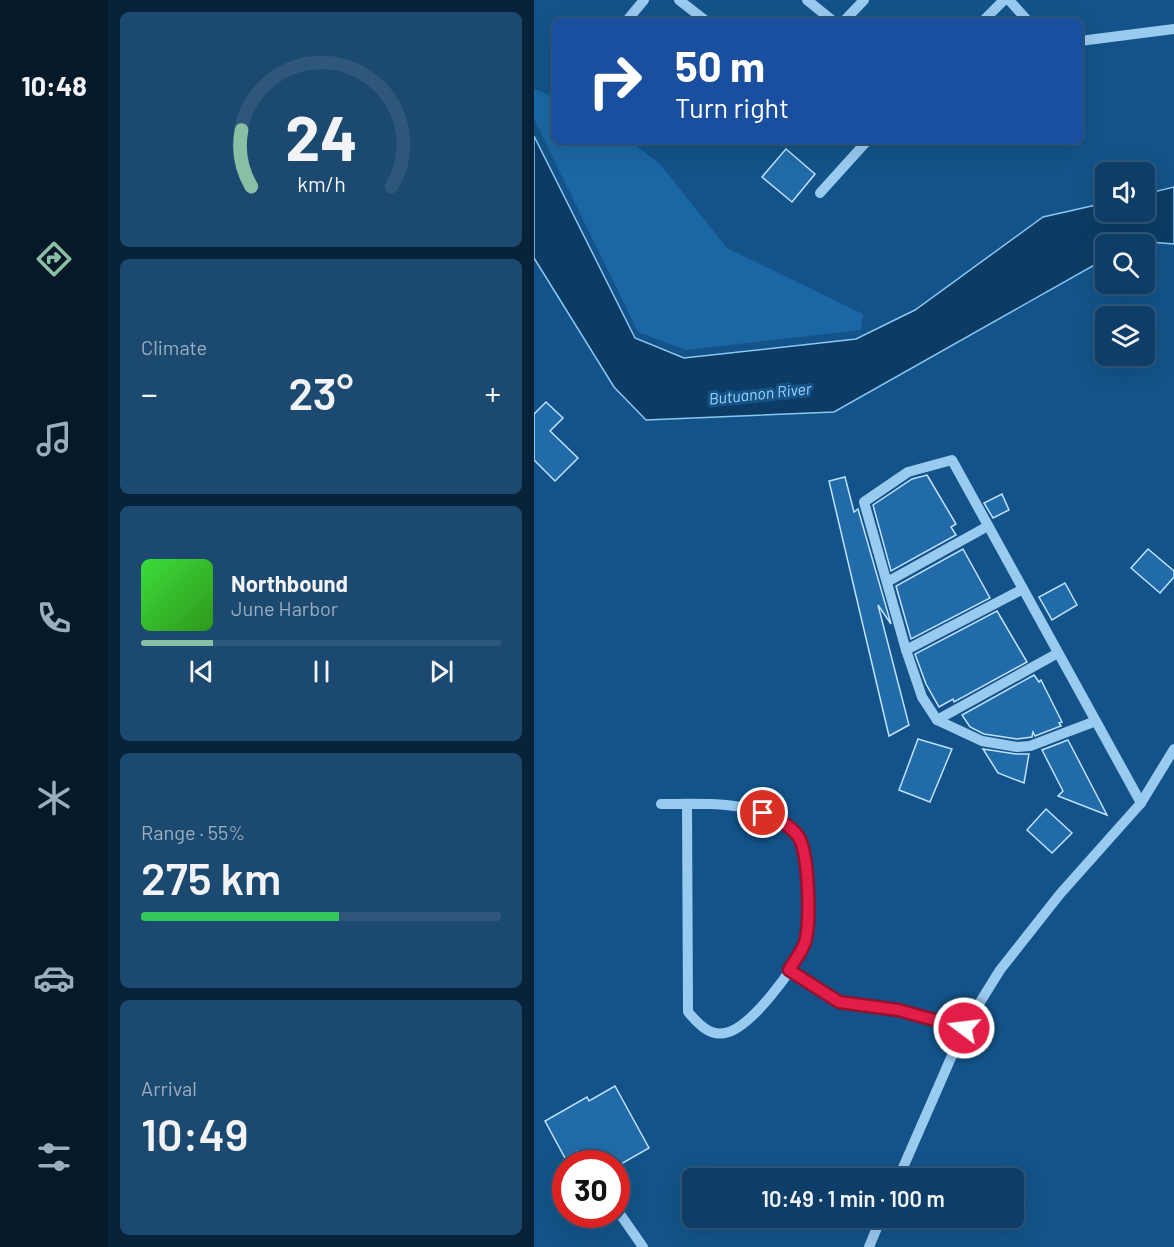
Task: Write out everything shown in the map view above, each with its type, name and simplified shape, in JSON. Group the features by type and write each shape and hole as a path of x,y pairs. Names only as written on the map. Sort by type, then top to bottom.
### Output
{"street":[{"path":"629,18 644,0"},
{"path":"679,0 702,18"},
{"path":"807,0 829,18"},
{"path":"847,18 864,0"},
{"path":"986,18 1004,0"},
{"path":"1009,0 1025,18"},
{"path":"1083,41 1174,29"},
{"path":"820,193 864,144"},
{"path":"1096,721 1030,746 1017,747 982,741 937,720 922,697 906,650 864,502 908,472 952,460 988,526 1096,721 1141,803"},
{"path":"886,582 988,526"},
{"path":"906,650 1023,589"},
{"path":"937,720 1058,653"},
{"path":"903,1168 964,1028 1000,970 1037,923 1141,803 1174,749"},
{"path":"661,804 687,804 747,808 779,819 799,837 807,872 809,923 805,944 789,970 744,1026 725,1033 705,1030 688,1012 687,804"},
{"path":"789,970 839,1002 898,1010 964,1028"},
{"path":"630,1228 643,1247"},
{"path":"869,1247 877,1228"}],"shaded area":[{"path":"534,89 552,96 552,144 634,144 659,163 727,248 863,314 861,330 686,350 638,332 534,119"}],"water":[{"name":"Butuanon River","path":"534,136 635,338 684,358 856,339 915,310 1043,217 1095,205 1095,222 1155,222 1155,192 1174,187 1174,244 1155,242 1155,234 1095,234 1095,265 834,412 646,420 614,387 534,258"}],"building":[{"path":"786,149 815,174 792,202 762,177"},
{"path":"546,402 563,418 550,431 578,458 555,481 534,460 534,414"},
{"path":"927,475 956,524 951,527 956,535 891,571 873,505 912,479"},
{"path":"845,477 854,512 858,509 891,624 878,605 909,725 889,736 829,481"},
{"path":"1002,494 1009,510 993,518 984,503"},
{"path":"963,549 990,598 911,639 896,586"},
{"path":"1148,549 1174,571 1174,577 1160,593 1131,568"},
{"path":"1065,583 1077,605 1052,620 1039,597"},
{"path":"997,611 1027,662 954,702 953,699 939,707 926,684 915,654"},
{"path":"1034,675 1039,682 1041,680 1062,722 1059,723 1061,726 1035,736 1033,732 1032,737 1017,739 984,734 970,727 962,715"},
{"path":"918,739 952,749 930,802 899,790"},
{"path":"1068,740 1107,815 1058,796 1063,791 1042,750"},
{"path":"983,749 1029,754 1024,783 998,773"},
{"path":"1046,809 1072,833 1052,853 1027,830"},
{"path":"615,1086 649,1148 630,1159 630,1150 561,1150 545,1121 587,1097 589,1101"}],"route":[{"path":"763,813 779,819 799,837 807,872 809,923 805,944 789,970 839,1002 898,1010 964,1028"}]}
